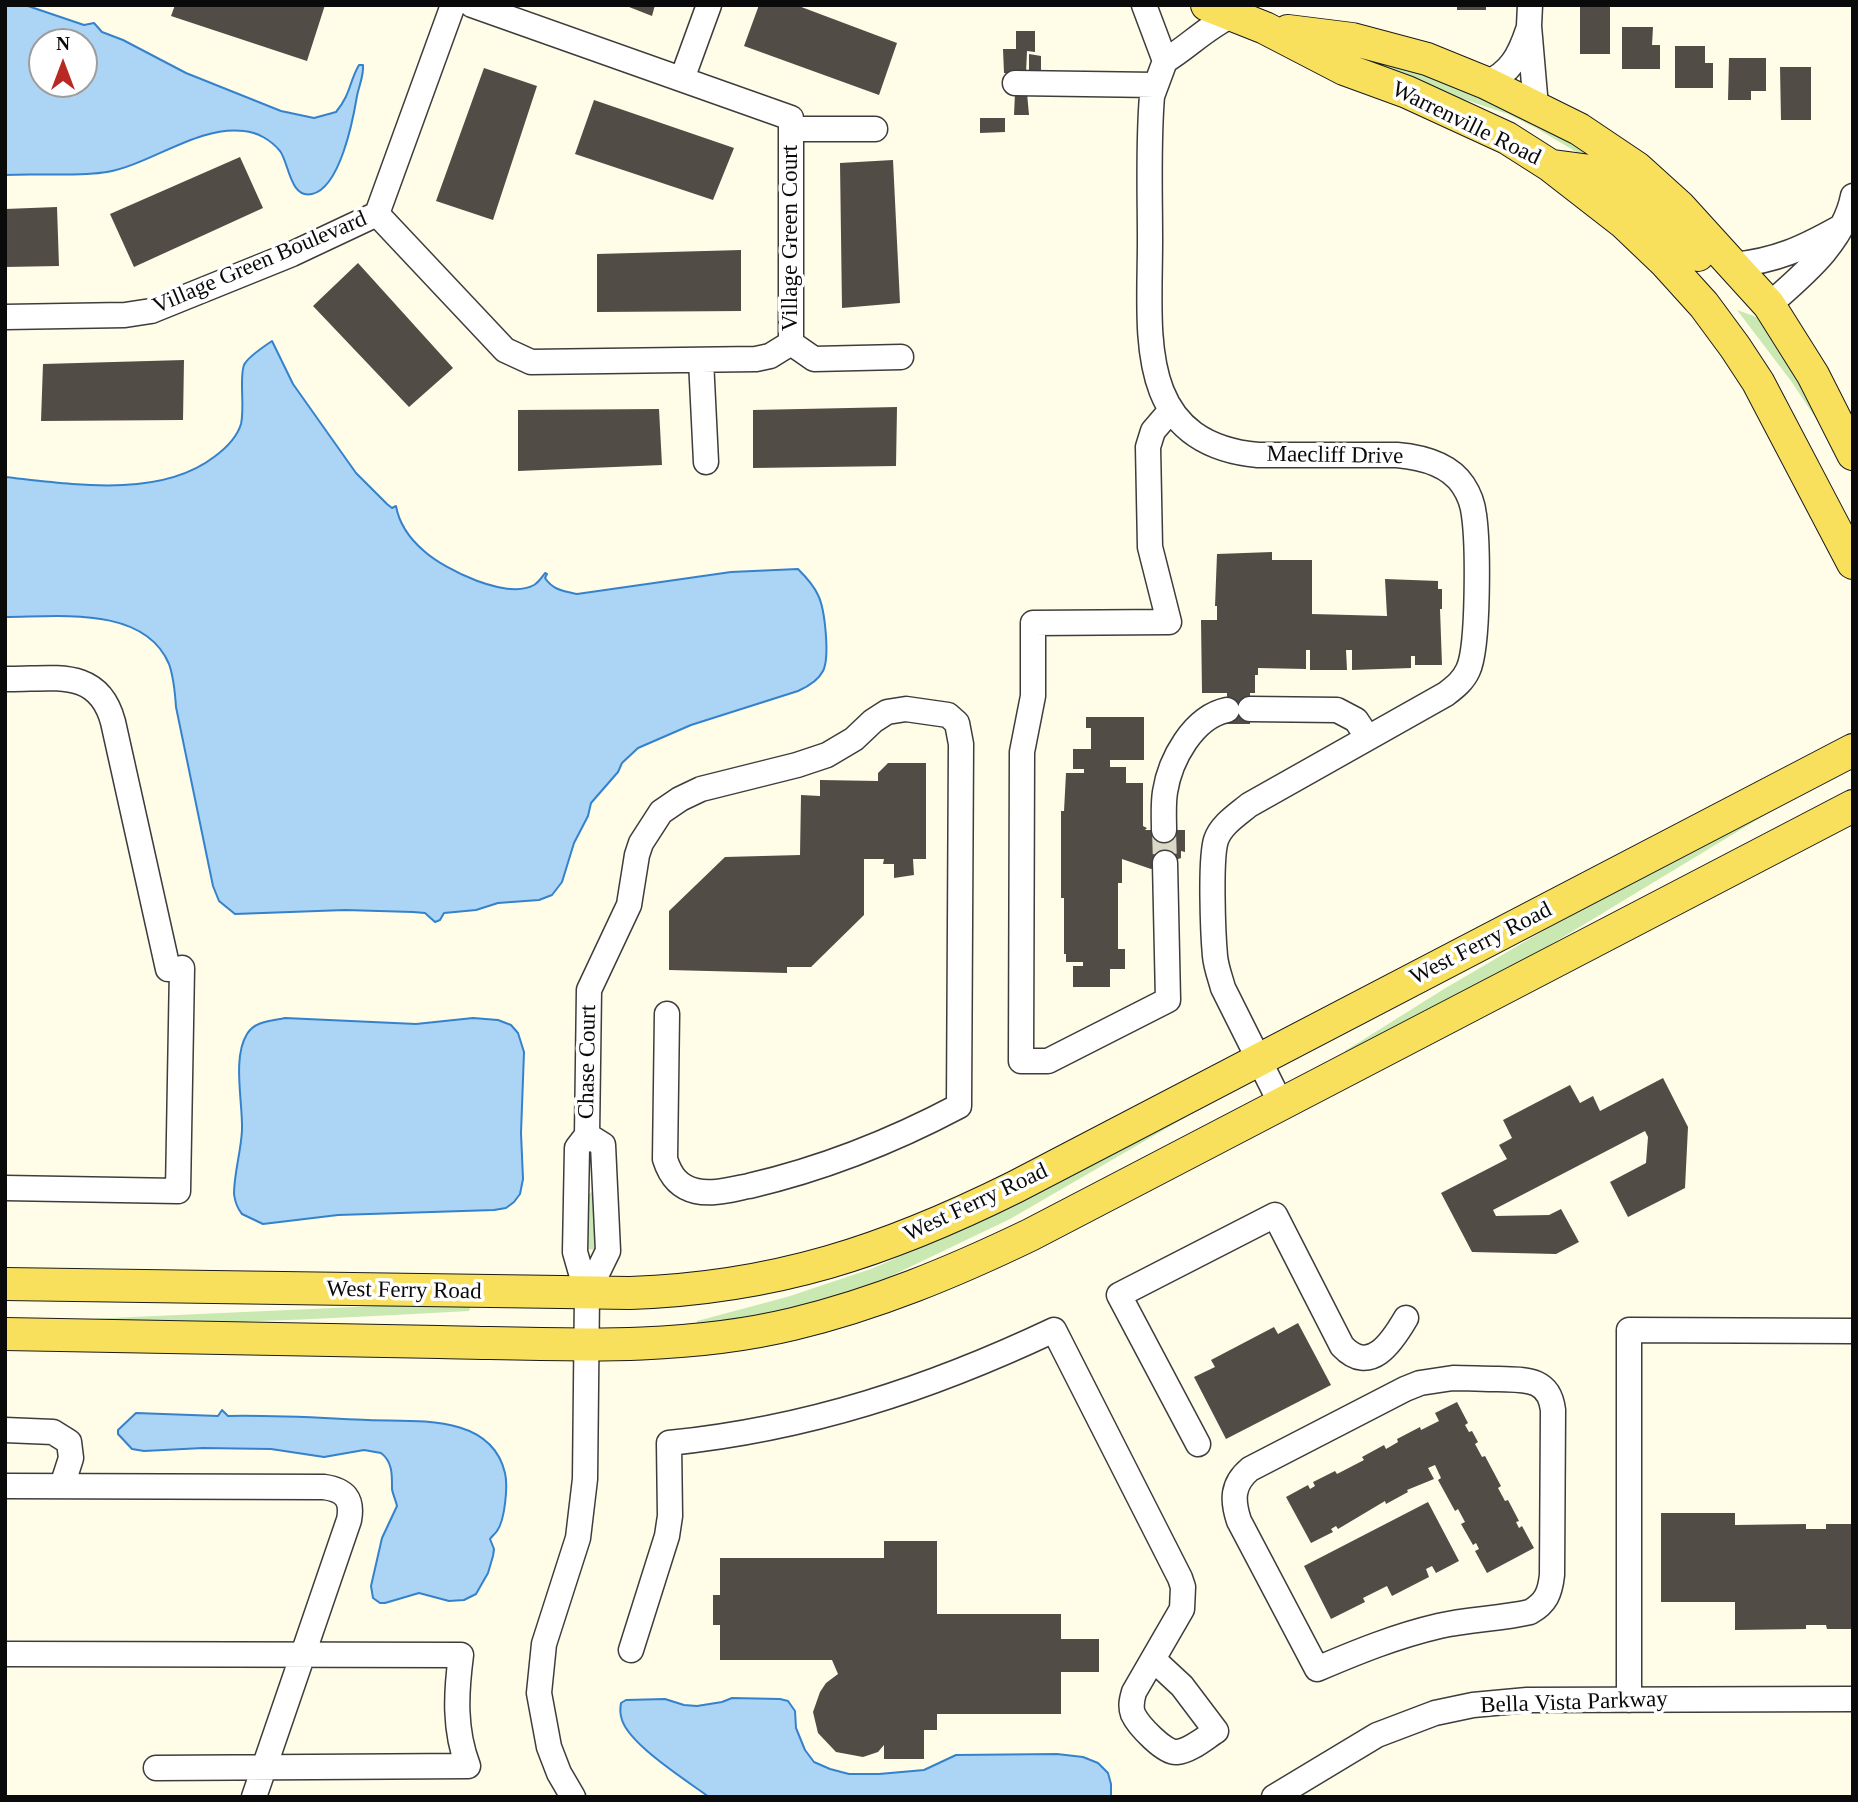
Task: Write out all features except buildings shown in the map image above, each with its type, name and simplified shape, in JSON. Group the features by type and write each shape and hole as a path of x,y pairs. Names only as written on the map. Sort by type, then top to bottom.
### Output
{"main road":[{"name":"Warrenville Road","path":"1220,10 1265,28 1344,69 1407,92 1507,138 1551,166 1623,222 1666,263 1704,305 1735,346 1758,382 1853,563"},
{"name":"Warrenville Road","path":"1265,28 1352,40 1427,60 1486,83 1536,107 1578,129 1637,168 1679,206 1769,305 1813,375 1853,454"},
{"path":"1551,166 1598,172 1633,195 1679,235 1733,292 1769,305"},
{"path":"1812,772 1853,724"},
{"name":"West Ferry Road","path":"5,1284 587,1294 678,1291 733,1285 827,1264 932,1227 996,1196 1853,750"},
{"path":"5,1334 631,1345 791,1325 909,1289 1030,1235 1848,811"}],"street":[{"name":"Village Green Boulevard","path":"5,317 125,315 151,311 292,254 377,214 453,5"},
{"name":"Village Green Court","path":"377,214 505,350 531,362 756,359 770,356 791,343 791,118 472,5"},
{"path":"682,79 709,5"},
{"path":"1144,5 1165,61 1186,48 1220,20 1220,10"},
{"path":"1486,83 1509,69 1520,53 1530,16"},
{"path":"1530,16 1536,107"},
{"name":"Maecliff Drive","path":"1165,61 1155,85 1151,110 1150,333 1155,374 1171,410 1200,438 1238,453 1418,457 1437,464 1461,482 1471,504 1475,528 1475,640 1468,670 1460,683 1446,694 1250,805 1224,827 1216,839 1213,856 1215,955 1218,972 1281,1104"},
{"path":"1015,83 1155,85"},
{"path":"791,129 875,129"},
{"path":"1733,265 1785,256 1849,214"},
{"path":"1769,305 1818,260 1849,214"},
{"path":"791,343 814,359 901,357"},
{"path":"701,360 706,462"},
{"path":"1165,863 1168,1000 1048,1061 1021,1061 1022,752 1033,696 1033,623 1169,622 1150,547 1148,447 1153,430 1171,410"},
{"path":"5,679 86,682 105,699 113,722 175,969 178,1191 5,1188"},
{"name":"Chase Court","path":"586,1345 587,1294 575,1252 577,1148 587,1135 589,990 629,905 641,843 654,821 670,805 701,789 827,755 854,739 887,712 917,710 939,713 954,719 961,744 959,1106 883,1142 804,1171 726,1191 694,1191 685,1188 672,1177 665,1159 667,1014"},
{"path":"1164,830 1165,790 1174,761 1198,726 1216,713 1239,710 1338,710 1356,720 1368,738"},
{"path":"1198,1444 1119,1295 1275,1215 1347,1351 1360,1357 1378,1354 1389,1344 1406,1318"},
{"path":"631,1650 666,1543 670,1516 669,1443 751,1432 869,1405 960,1372 1054,1330 1183,1587 1182,1609 1154,1660"},
{"path":"1629,1700 1629,1330 1853,1331"},
{"path":"573,1797 559,1773 549,1747 539,1693 544,1644 572,1559 581,1519 585,1479 586,1345"},
{"path":"1453,1378 1527,1380 1544,1388 1553,1410 1552,1575 1547,1598 1530,1612 1453,1623 1412,1633 1369,1647 1317,1669 1239,1521 1234,1498 1238,1482 1243,1475 1420,1383 1453,1378"},
{"path":"5,1430 53,1432 69,1442 71,1458 62,1486"},
{"path":"5,1486 324,1487 342,1491 350,1502 349,1520 254,1797"},
{"path":"5,1654 461,1655 456,1710 461,1744 468,1766 156,1768"},
{"name":"Bella Vista Parkway","path":"1275,1797 1377,1735 1435,1713 1501,1701 1853,1699"}],"green space":[{"path":"1369,54 1460,85 1588,150 1605,169 1508,114 1439,91 1367,62"},
{"path":"1737,310 1762,319 1783,351 1823,429 1791,381"},
{"path":"1777,803 1778,807 1512,968 1345,1055 1345,1051 1444,989 1654,866"},
{"path":"1204,1102 1205,1106 1010,1219 847,1297 767,1316 697,1327 697,1321 787,1297 871,1269 924,1246"},
{"path":"593,1191 596,1250 587,1249 588,1195"},
{"path":"422,1304 471,1305 469,1311 326,1318 87,1323 89,1319"}],"water":[{"path":"5,5 25,5 84,25 94,23 102,32 186,73 281,111 314,118 336,112 345,99 359,65 363,65 344,152 330,180 322,189 312,194 305,194 295,186 283,156 276,147 259,135 244,131 210,134 124,168 83,174 5,175"},
{"path":"272,341 293,384 356,473 387,504 392,508 396,506 402,525 414,541 434,559 477,581 508,589 522,589 534,585 545,573 545,578 555,588 577,594 731,572 798,569 816,592 823,611 826,655 821,675 798,691 691,725 638,748 622,763 618,772 591,803 588,816 574,843 562,882 552,895 539,900 498,903 476,910 444,913 440,920 435,922 425,913 413,912 345,910 235,914 219,901 213,886 176,707 172,675 169,664 157,645 140,632 120,623 97,618 5,617 5,477 85,485 141,484 192,470 218,454 237,434 242,417 244,365"},
{"path":"285,1018 416,1024 473,1018 498,1020 511,1025 518,1033 524,1052 521,1133 523,1179 520,1194 514,1202 506,1208 494,1210 338,1215 263,1224 242,1214 236,1205 234,1194 242,1130 240,1055 247,1034 254,1026"},
{"path":"222,1410 228,1416 428,1422 468,1430 484,1440 497,1454 505,1473 506,1494 500,1526 490,1539 494,1549 488,1573 476,1594 464,1600 449,1601 419,1593 385,1603 373,1598 371,1586 382,1538 397,1506 390,1465 381,1453 364,1450 324,1457 271,1449 144,1451 132,1449 118,1434 118,1430 136,1413 218,1416"},
{"path":"732,1698 788,1701 795,1711 796,1728 805,1750 814,1762 849,1774 924,1770 956,1755 1057,1754 1083,1757 1098,1763 1108,1773 1111,1797 709,1797 647,1751 627,1730 620,1709 621,1703 626,1700 665,1699 697,1706"}],"tunnel":[{"path":"1164,830 1165,863"}]}
